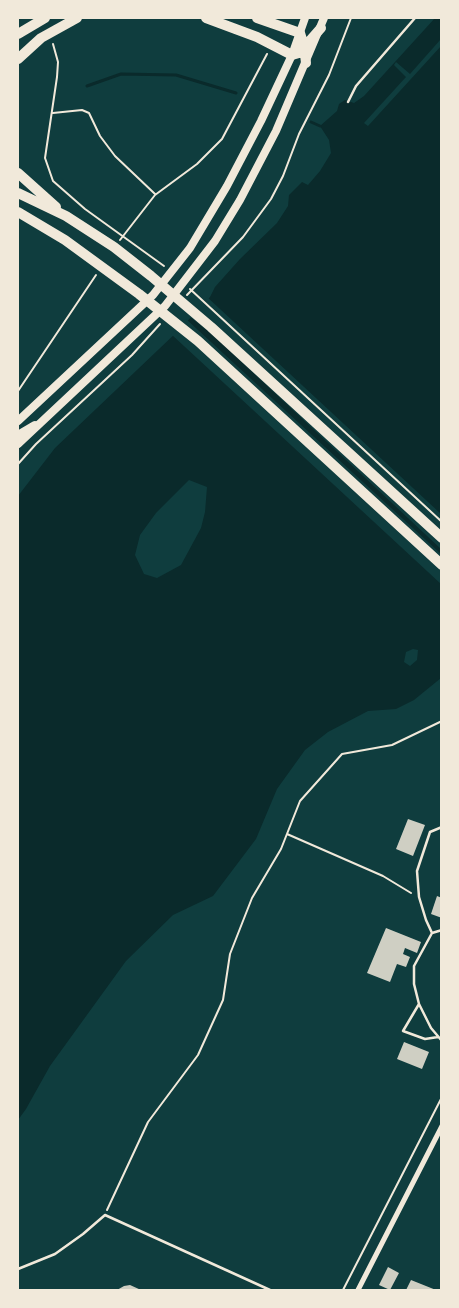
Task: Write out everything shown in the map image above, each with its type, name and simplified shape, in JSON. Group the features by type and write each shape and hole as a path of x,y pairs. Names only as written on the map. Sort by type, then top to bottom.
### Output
{"highway":[{"path":"18,34 45,18"},
{"path":"18,59 41,38 77,18"},
{"path":"206,18 257,37 270,46 292,55 299,52 322,23"},
{"path":"257,18 300,33 306,63"},
{"path":"18,173 66,216 114,247 211,326 442,538"},
{"path":"18,193 66,216"},
{"path":"18,212 65,240 139,294 198,341 442,565"},
{"path":"18,436 35,426"}],"main road":[{"path":"18,421 102,345 164,283 190,248 227,186 292,55 305,18"},
{"path":"18,444 35,426 113,357 152,319 191,274 215,241 240,200 276,131 322,23"}],"street":[{"path":"358,1290 442,1126"}],"lane":[{"path":"348,102 356,86 415,18"},
{"path":"432,933 419,897 417,871 430,832 442,826"},
{"path":"442,930 432,933 414,966 414,984 419,1004 442,1041"},
{"path":"419,1004 403,1031 425,1039 438,1037"},
{"path":"18,1269 55,1254 105,1215 270,1290"}],"path":[{"path":"51,39 58,62 53,113 47,137 45,158 47,169 53,181 85,209 153,256 168,269"},
{"path":"120,241 155,195 197,164 222,139 258,74 270,46"},
{"path":"53,113 82,110 89,113 100,136 115,156 155,195"},
{"path":"18,391 98,272"},
{"path":"190,288 442,522"},
{"path":"105,1215 148,1122 198,1055 223,1000 230,954 252,898 281,849 300,801 342,754 392,745 442,721"},
{"path":"287,834 383,876 419,897"},
{"path":"343,1290 442,1097"}],"water":[{"path":"435,18 441,18 441,678 414,700 396,709 368,711 328,732 305,750 277,789 256,839 213,896 173,915 126,961 50,1066 18,1120 18,496 55,448 179,330 210,297 215,287 240,259 277,223 288,206 289,195 302,182 308,185 320,171 331,153 329,140 320,126 337,111 339,104 345,100 354,103 364,96","holes":["189,480 207,487 205,512 201,528 181,565 157,578 144,574 135,555 140,535 156,513","413,649 418,650 417,660 410,666 404,662 406,652"]}],"pier":[{"path":"441,39 441,46 368,126 364,123 406,77 394,65 396,62 410,74"},
{"path":"207,297 441,514 441,549 214,336 189,316"},
{"path":"186,319 441,554 441,584 171,334"}],"building":[{"path":"408,819 425,825 413,856 396,849"},
{"path":"437,896 442,898 442,918 431,914"},
{"path":"386,928 421,942 417,953 405,948 403,954 410,957 406,967 397,964 390,982 367,973"},
{"path":"404,1042 429,1052 422,1069 397,1059"},
{"path":"388,1267 399,1273 390,1290 379,1285"},
{"path":"411,1280 436,1290 406,1290"},
{"path":"130,1285 141,1290 117,1290 124,1286"}],"waterway":[{"path":"87,86 121,74 176,75 236,93"},
{"path":"311,122 320,126"}]}
